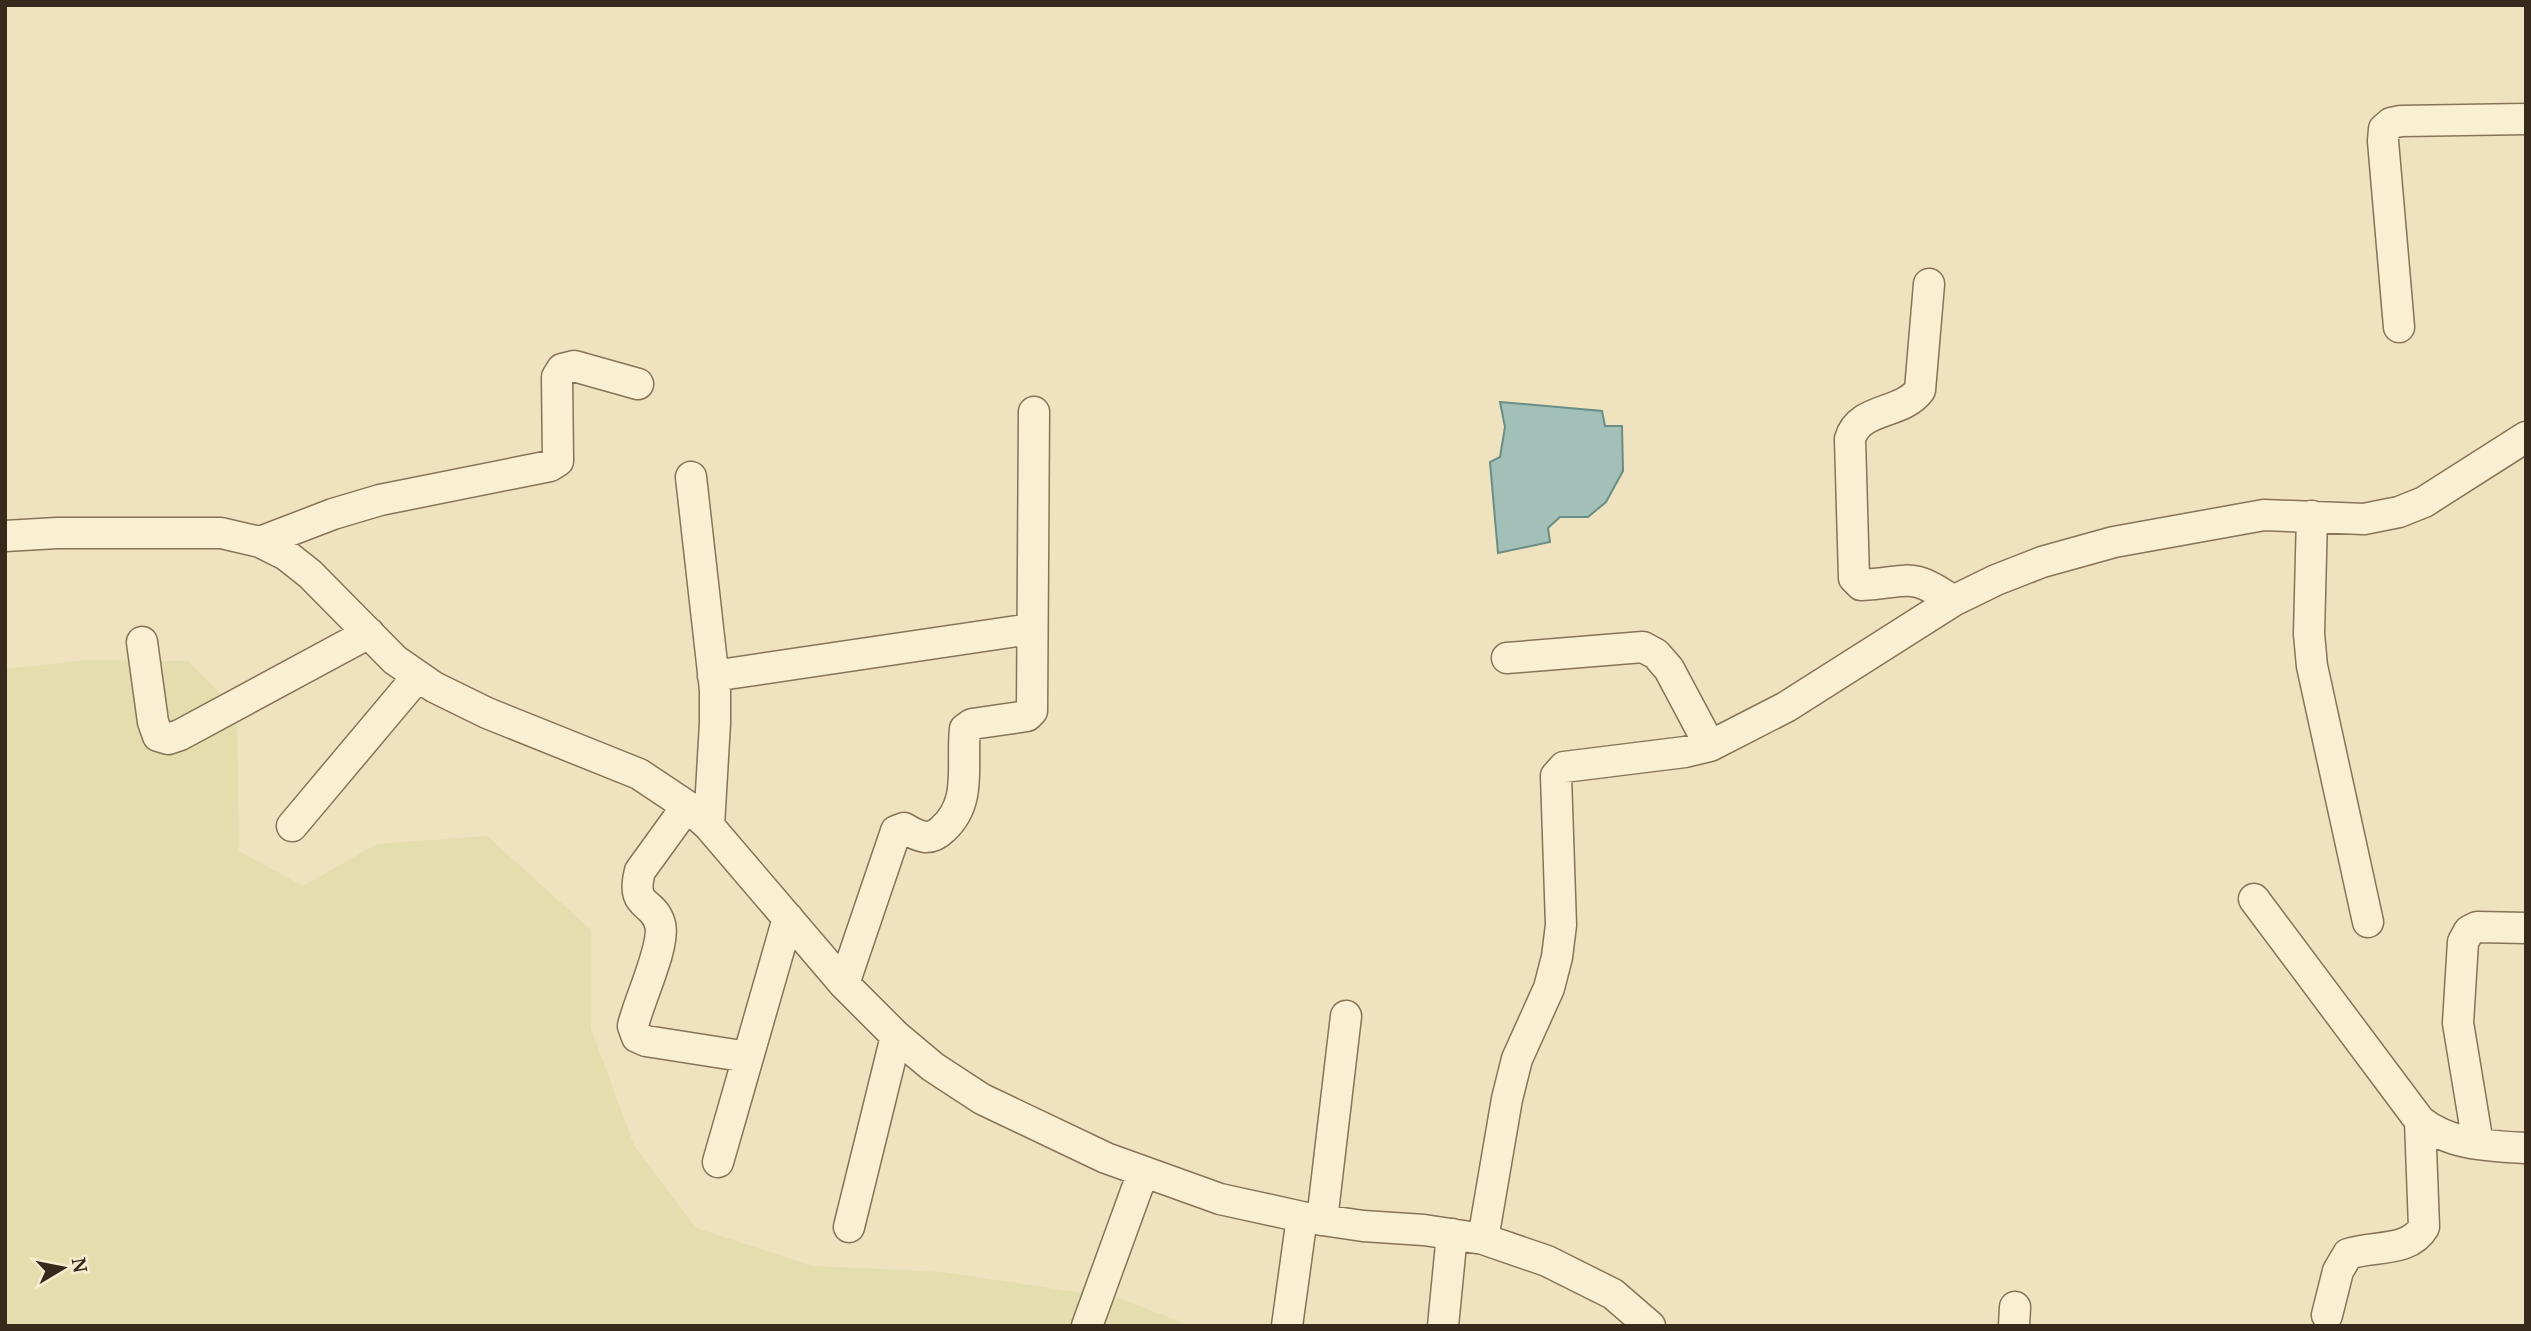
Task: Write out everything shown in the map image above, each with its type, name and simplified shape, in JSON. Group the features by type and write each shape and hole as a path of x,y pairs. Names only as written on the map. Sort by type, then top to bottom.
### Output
{"street":[{"path":"2399,327 2384,129 2391,123 2401,121 2526,119"},
{"path":"1929,284 1920,390 1913,400 1863,419 1853,429 1850,439 1854,578 1861,585 1905,579 1922,581 1953,601"},
{"path":"260,542 333,514 380,500 550,466 558,461 557,377 562,369 574,366 638,384"},
{"path":"844,984 896,831 904,828 923,838 934,836 954,817 962,800 965,778 965,729 972,724 1027,716 1032,710 1034,412"},
{"path":"1483,1239 1507,1099 1517,1059 1549,988 1558,957 1561,925 1556,776 1564,767 1685,752 1710,746 1786,707 1953,601 2042,562 2114,542 2264,515 2364,519 2399,512 2424,502 2526,437"},
{"path":"691,477 713,676 715,723 709,826"},
{"path":"2312,516 2309,634 2312,666 2368,922"},
{"path":"5,536 57,533 221,533 260,542 286,555 310,574 395,660 434,687 487,713 639,774 687,806 709,826 844,984 896,1036 933,1067 982,1099 1105,1158 1220,1199 1312,1218 1483,1239 1547,1261 1613,1294 1650,1326"},
{"path":"713,676 1031,629"},
{"path":"142,642 153,722 158,736 168,739 369,633"},
{"path":"1507,658 1643,647 1657,654 1669,669 1710,746"},
{"path":"292,826 418,676"},
{"path":"687,806 640,871 637,893 661,926 655,958 633,1026 637,1037 646,1041 748,1057"},
{"path":"2254,899 2420,1121 2436,1133 2478,1144 2526,1148"},
{"path":"718,1162 788,918"},
{"path":"2478,1144 2458,1023 2463,942 2469,931 2477,928 2526,928"},
{"path":"1287,1326 1312,1218 1346,1016"},
{"path":"849,1227 896,1036"},
{"path":"2327,1315 2338,1270 2348,1254 2409,1243 2418,1237 2424,1227 2420,1121"},
{"path":"1087,1326 1143,1172"},
{"path":"1443,1326 1452,1234"}],"shaded area":[{"path":"88,660 188,661 237,710 239,851 303,886 377,844 487,836 591,930 591,1029 634,1145 696,1228 813,1266 943,1272 1122,1299 1191,1326 5,1326 5,669"}],"water":[{"path":"1500,402 1602,411 1605,426 1622,426 1623,471 1606,502 1588,517 1560,517 1548,528 1550,542 1498,553 1490,462 1500,457 1505,427"}]}
